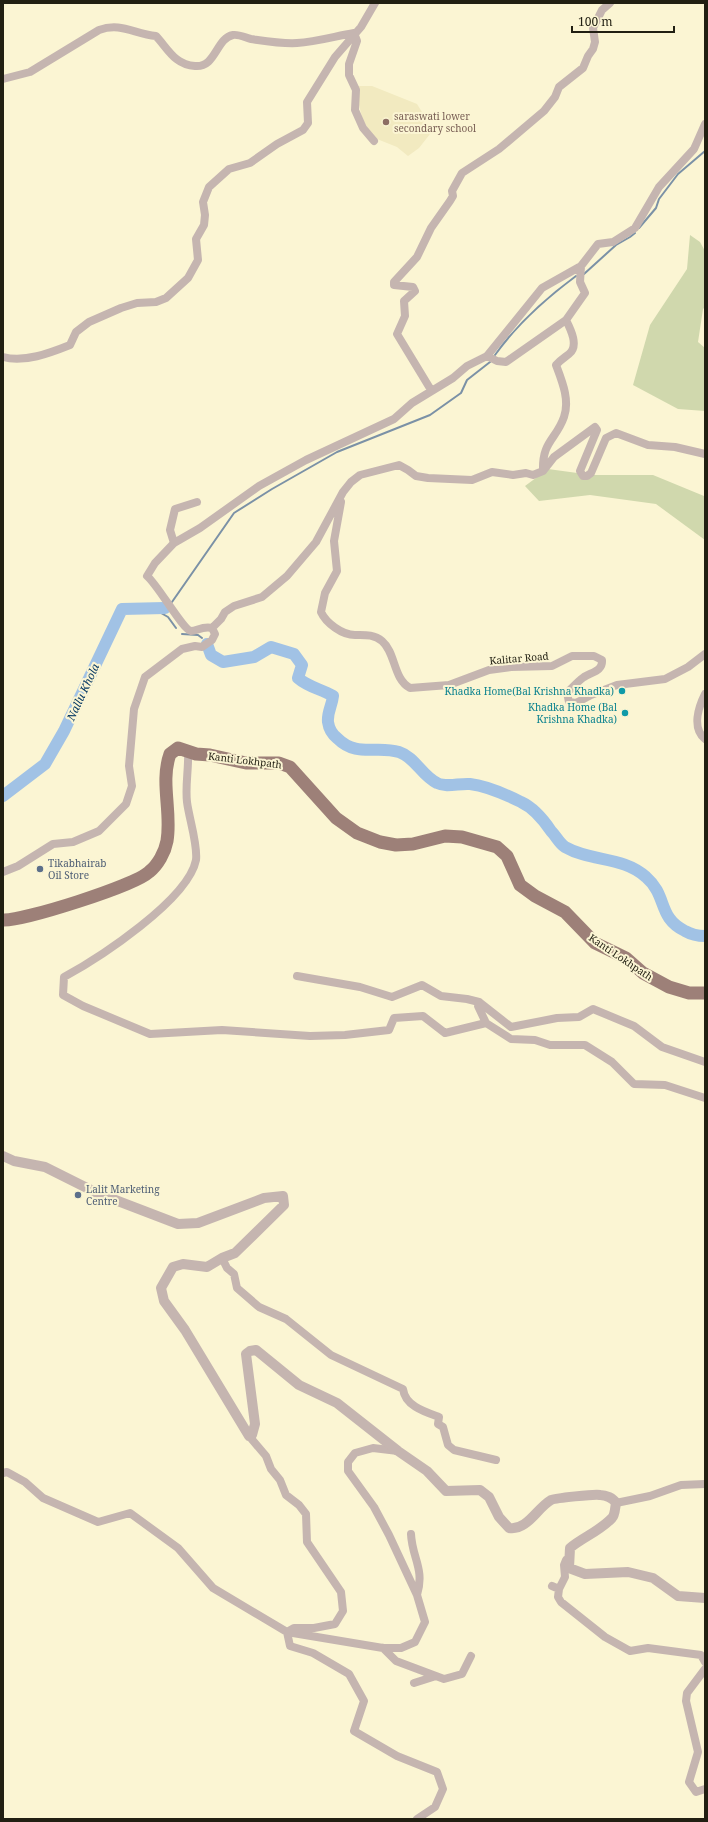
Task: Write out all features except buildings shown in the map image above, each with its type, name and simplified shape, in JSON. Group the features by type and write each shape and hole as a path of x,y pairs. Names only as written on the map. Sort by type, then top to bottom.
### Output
{"main road":[{"name":"Kanti Lokhpath","path":"3,920 43,912 123,886 149,873 156,865 167,842 168,821 166,778 168,759 170,754 175,749 235,761 279,763 290,767 336,818 357,833 380,842 396,845 413,844 445,836 462,837 497,847 507,856 520,885 536,896 565,912 595,943 626,958 653,979 669,987 689,993 705,993"}],"street":[{"path":"431,390 398,334 405,316 404,301 415,291 413,286 397,286 394,285 394,282 417,257 431,228 453,196 452,191 462,173 498,149 539,116 555,97 559,87 583,68 595,42 593,28 602,10 610,3"},
{"path":"3,357 17,359 52,352 70,345 76,332 89,322 121,308 137,303 156,302 166,298 188,278 198,260 196,239 204,225 205,215 202,202 209,187 229,169 250,163 277,144 303,130 308,123 308,102 335,57 354,32 361,27 375,5"},
{"path":"3,79 30,72 99,30 110,26 119,26 147,35 156,36 167,47 171,55 184,64 197,66 211,60 224,39 235,34 252,39 296,43 354,32"},
{"path":"354,32 357,41 349,64 349,75 356,90 355,110 363,128 374,141"},
{"path":"3,872 18,866 54,844 73,842 99,830 126,804 132,786 129,766 134,709 145,677 182,649 195,646 202,647 212,640 215,634 212,628 204,626 192,631 188,630 174,615 169,602 153,581 147,576 155,562 174,544 200,528 259,486 299,464 394,419 412,403 486,356 542,288 580,266 598,244 613,242 635,228 659,187 694,149 705,124"},
{"path":"486,356 497,361 506,362 566,320 585,293 580,282 580,266"},
{"path":"543,471 542,457 546,446 564,417 566,400 556,365 571,353 574,343 573,334 566,320"},
{"path":"212,628 221,619 225,612 234,606 262,597 281,582 316,542 343,492 351,482 360,475 384,467 399,465 416,476 472,480 492,472 513,475 526,473 533,475 543,471 554,457 595,427 597,430 580,471 583,476 588,476 591,473 606,438 616,433 648,445 675,447 705,454"},
{"name":"Kalitar Road","path":"343,492 334,541 337,571 325,593 321,612 327,622 348,634 366,635 381,640 388,647 400,677 406,686 410,688 449,684 489,670 511,667 552,666 572,656 594,656 602,660 602,665 598,670 584,677 567,693 569,702 576,703 617,685 665,679 688,667 705,654"},
{"path":"174,544 170,530 175,508 197,502"},
{"path":"705,694 697,723 697,730 705,739"},
{"path":"188,751 187,801 196,858 192,870 174,896 126,939 94,961 64,977 63,995 83,1006 150,1034 222,1030 310,1036 345,1035 389,1030 394,1018 424,1016 444,1033 486,1022"},
{"path":"297,976 360,987 392,997 422,985 441,996 467,999 478,1002 511,1027 558,1018 579,1017 593,1009 634,1026 662,1047 705,1062"},
{"path":"478,1002 478,1006 486,1022 511,1039 535,1040 550,1044 585,1045 612,1062 634,1084 665,1085 705,1098"},
{"path":"3,1156 14,1161 45,1167 97,1193 178,1224 198,1223 264,1198 283,1196 285,1201 284,1205 235,1253 222,1258 207,1267 183,1264 173,1267 161,1288 164,1302 185,1330 249,1436 266,1456 271,1469 280,1480 286,1495 299,1505 306,1514 307,1542 341,1592 343,1611 335,1624 314,1628 294,1628 287,1632"},
{"path":"222,1258 234,1274 237,1288 260,1307 286,1319 331,1355 403,1389 403,1395 418,1410 439,1417 438,1424 443,1427 448,1445 454,1450 496,1460"},
{"path":"249,1436 254,1432 255,1424 246,1354 250,1351 256,1350 299,1385 337,1404 398,1452 427,1471 446,1491 480,1490 485,1492 499,1517 509,1528 515,1529 522,1526 552,1500 601,1495 613,1499 616,1503"},
{"path":"3,1474 7,1472 25,1482 44,1498 98,1522 130,1513 178,1548 213,1588 287,1632 383,1648 401,1648 415,1642 425,1622 417,1595 374,1507 348,1471 348,1462 355,1453 373,1448 398,1452"},
{"path":"616,1503 650,1496 681,1485 705,1484"},
{"path":"616,1503 613,1517 593,1533 580,1540 570,1548 564,1565 565,1577 555,1587 558,1597 561,1602 605,1637 630,1652 648,1648 701,1655 705,1662"},
{"path":"411,1534 411,1542 421,1582 417,1595"},
{"path":"570,1548 569,1568 585,1574 628,1572 653,1578 678,1596 705,1598"},
{"path":"287,1632 290,1646 312,1653 349,1674 364,1701 354,1732 397,1756 437,1772 443,1788 435,1807 417,1819"},
{"path":"383,1648 396,1661 444,1680 462,1674 470,1656"},
{"path":"705,1670 687,1693 686,1701 698,1752 689,1782 696,1792 705,1789"},
{"path":"414,1683 436,1676"}],"shaded area":[{"path":"358,86 372,86 417,104 425,117 426,126 430,134 419,148 408,156 397,147 377,139 369,131 362,117 357,97"}],"green space":[{"path":"690,235 700,242 705,251 705,307 703,309 698,342 705,348 705,411 678,409 633,385 650,325 687,269"},
{"path":"548,469 592,475 653,475 704,496 705,540 656,504 590,495 539,501 525,486"}],"waterway":[{"path":"639,228 656,208 659,199 678,174 705,151"},
{"path":"584,274 616,245 635,233"},
{"path":"495,355 532,312 576,276"},
{"path":"172,602 234,513 272,489 337,452 430,415 461,393 467,380 490,362"},
{"name":"Nallu Khola","path":"3,796 45,764 64,731 122,609 165,608"},
{"path":"154,609 168,617 176,628"},
{"path":"182,634 198,635 202,638"},
{"path":"207,644 211,655 223,662 254,657 271,647 294,654 302,665 298,678 306,684 333,696 328,715 328,725 334,735 344,744 352,748 367,750 391,750 399,752 410,758 427,776 437,783 449,785 470,784 489,788 526,804 538,814 565,847 575,852 617,862 637,870 653,884 666,913 676,925 692,934 705,936"}],"place":[{"name":"saraswati lower secondary school","path":"386,122"},
{"name":"Khadka Home(Bal Krishna Khadka)","path":"622,691"},
{"name":"Khadka Home (Bal Krishna Khadka)","path":"625,713"},
{"name":"Tikabhairab Oil Store","path":"40,869"},
{"name":"Lalit Marketing Centre","path":"78,1195"}]}
